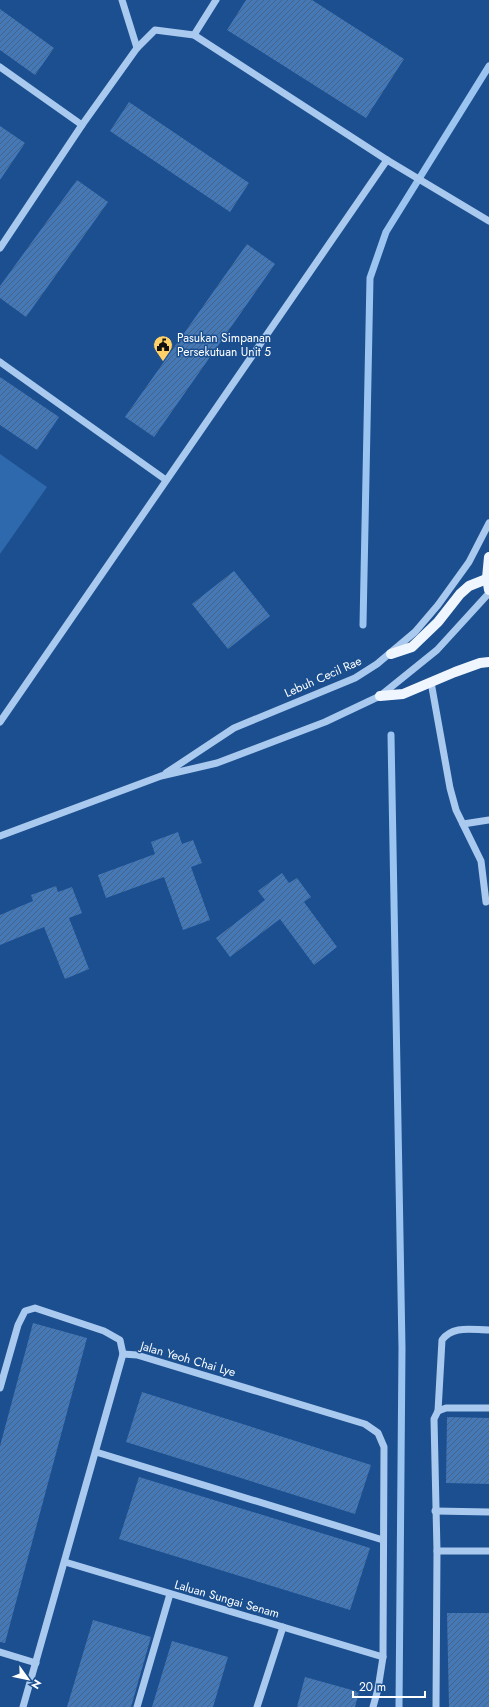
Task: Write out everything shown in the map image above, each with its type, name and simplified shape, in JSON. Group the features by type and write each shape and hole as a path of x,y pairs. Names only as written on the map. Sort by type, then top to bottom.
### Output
{"main road":[{"path":"489,557 489,592"},
{"path":"391,654 412,647 438,622 468,586 488,578"},
{"path":"380,696 403,694 455,672 489,662"}],"street":[{"path":"122,0 137,48"},
{"path":"194,35 216,0"},
{"path":"0,248 82,125 137,48 155,30 194,35 387,160 489,221"},
{"path":"0,67 82,125"},
{"path":"0,722 387,160"},
{"path":"0,362 166,480"},
{"name":"Lebuh Cecil Rae","path":"161,776 234,728 355,678 391,654 415,632 438,605 469,562 489,523"},
{"name":"Lebuh Cecil Rae","path":"0,836 161,776 217,763 324,722 380,696 437,650 489,592"},
{"path":"431,682 450,788 456,810 481,861 486,902"},
{"path":"463,824 489,820"},
{"path":"0,1388 18,1325 25,1311 35,1308 104,1331 120,1340 123,1354"},
{"path":"436,1707 437,1551 433,1430 434,1419 438,1411 442,1340 452,1331 489,1330"},
{"name":"Jalan Yeoh Chai Lye","path":"23,1707 123,1354 137,1355 366,1424 378,1433 384,1447 383,1657 378,1689 373,1707"},
{"path":"438,1411 446,1408 489,1408"},
{"path":"96,1452 384,1540"},
{"path":"435,1511 489,1512"},
{"path":"437,1551 489,1551"},
{"name":"Laluan Sungai Senam","path":"64,1562 383,1657"},
{"path":"137,1707 170,1594"},
{"path":"257,1707 283,1627"},
{"path":"0,1652 36,1663"}],"shaded area":[{"path":"0,454 47,487 0,554"}],"building":[{"path":"246,0 312,0 404,59 366,118 227,30"},
{"path":"0,9 54,48 35,75 0,50"},
{"path":"129,102 249,183 230,212 110,131"},
{"path":"0,126 25,143 0,180"},
{"path":"77,180 108,202 26,317 0,298 0,286"},
{"path":"247,244 275,264 154,437 125,417"},
{"path":"0,377 59,417 37,450 0,425"},
{"path":"234,571 270,616 228,649 192,604"},
{"path":"178,832 182,844 193,840 202,863 191,867 210,920 183,930 164,877 106,898 98,875 155,854 151,842"},
{"path":"282,873 289,883 297,878 311,897 304,902 337,947 314,965 280,919 230,957 216,938 265,900 258,891"},
{"path":"56,886 58,892 72,887 82,913 69,918 89,969 65,979 44,927 0,945 0,915 33,901 31,895"},
{"path":"33,1323 87,1338 5,1643 0,1642 0,1446"},
{"path":"142,1392 371,1465 355,1514 126,1442"},
{"path":"447,1417 489,1418 489,1484 446,1483"},
{"path":"139,1477 370,1548 350,1610 119,1539"},
{"path":"447,1613 489,1613 489,1707 449,1707"},
{"path":"93,1620 151,1637 131,1707 67,1707"},
{"path":"172,1641 228,1657 213,1707 152,1707"},
{"path":"305,1677 359,1692 355,1707 297,1707"}],"waterway":[{"path":"363,625 370,278 386,232 489,66"},
{"path":"391,735 402,1348 399,1707"}],"place":[{"name":"Pasukan Simpanan Persekutuan Unit 5","path":"163,362"}]}
